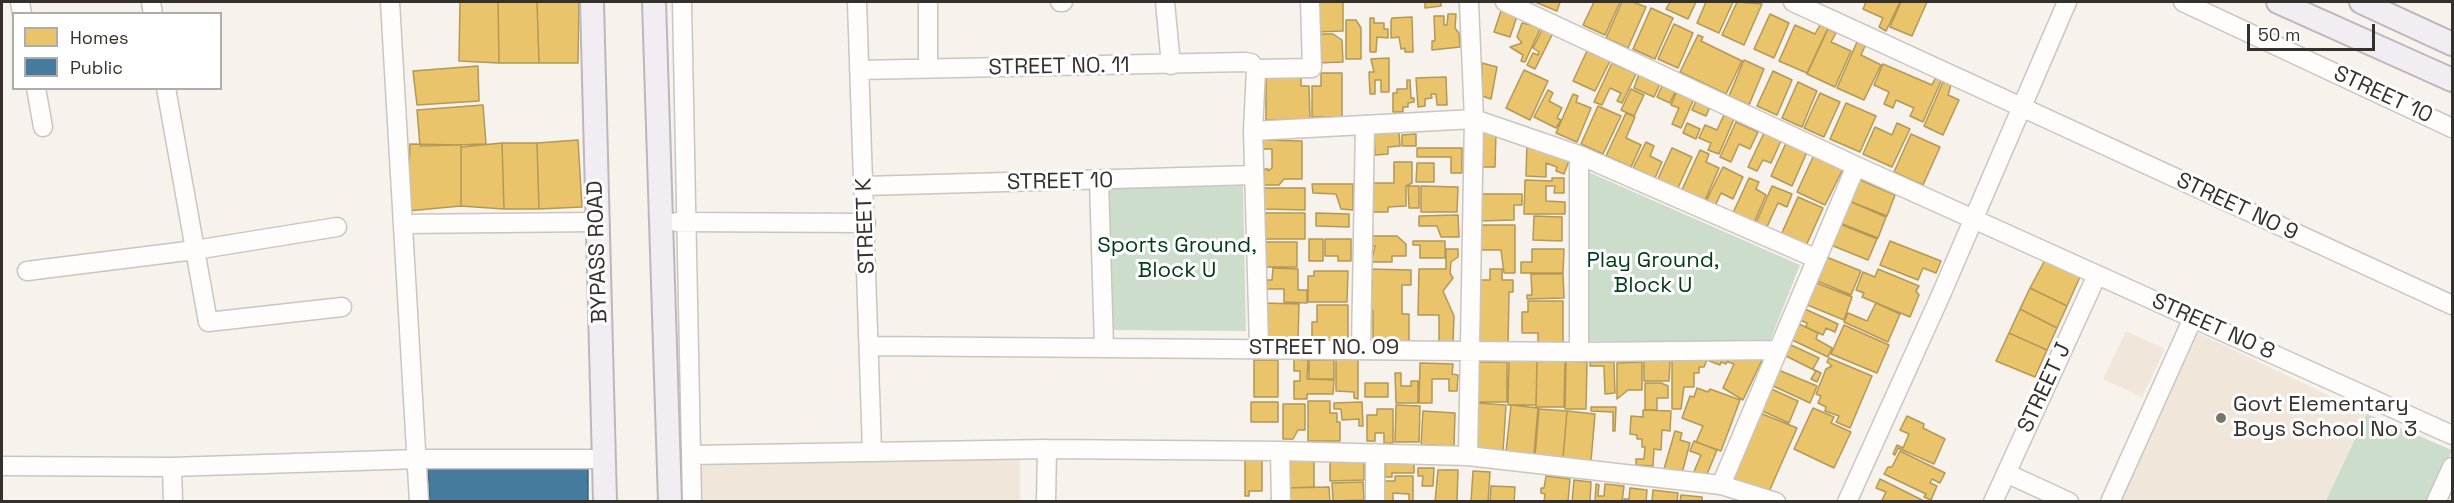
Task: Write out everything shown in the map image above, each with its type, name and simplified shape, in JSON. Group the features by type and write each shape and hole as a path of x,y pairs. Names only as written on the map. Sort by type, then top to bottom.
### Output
{"main road":[{"name":"BYPASS ROAD","path":"592,2 602,459 605,501"},
{"path":"654,2 670,501"},
{"path":"656,57 667,2"},
{"path":"2278,2 2452,80"},
{"path":"2361,2 2452,44"}],"street":[{"path":"390,2 419,501"},
{"path":"682,2 692,501"},
{"name":"STREET K","path":"857,2 865,186 872,451"},
{"path":"928,2 928,68"},
{"path":"1166,2 1171,65"},
{"name":"STREET NO. 11","path":"859,70 1245,62 1251,63 1256,69 1312,68 1310,2"},
{"path":"1468,456 1474,119 1469,2"},
{"name":"STREET NO 8","path":"1504,2 1856,166 2452,435"},
{"name":"STREET NO 9","path":"1793,2 2452,306"},
{"path":"1847,501 2067,2"},
{"name":"STREET 10","path":"2183,2 2452,128"},
{"path":"1256,69 1253,131 1259,347"},
{"path":"36,90 43,127"},
{"path":"166,90 208,322 342,307"},
{"path":"1253,131 1474,119 1579,155 1815,258"},
{"path":"1361,348 1365,125"},
{"path":"1579,155 1579,352"},
{"path":"1720,485 1856,166"},
{"name":"STREET 10","path":"865,186 1254,175"},
{"path":"1099,181 1104,346"},
{"path":"404,224 596,222"},
{"path":"662,222 866,223"},
{"path":"27,271 195,250 337,227"},
{"name":"STREET J","path":"1993,501 2097,274"},
{"path":"2110,501 2193,318"},
{"name":"STREET NO. 09","path":"869,346 1259,347 1579,352 1778,350"},
{"path":"691,455 1047,448 1468,456 1720,485 1776,501"},
{"path":"1046,501 1047,448"},
{"path":"1280,451 1281,501"},
{"path":"1375,501 1376,453"},
{"path":"2,464 172,468 418,459 602,459"},
{"path":"2436,501 2452,467"},
{"path":"172,468 173,501"},
{"path":"2006,473 2069,501"}],"shaded area":[{"path":"2126,331 2165,349 2142,397 2103,379"},
{"name":"Govt Elementary Boys School No 3","path":"2194,331 2367,414 2325,501 2118,502"},
{"path":"1020,457 1020,501 692,501 691,465"}],"green space":[{"name":"Play Ground, Block U","path":"1586,171 1800,265 1770,341 1585,341"},
{"name":"Sports Ground, Block U","path":"1243,186 1246,331 1113,330 1108,188"},
{"path":"2367,414 2452,450 2429,501 2325,502"}],"building: Homes":[{"path":"460,2 498,2 499,63 459,61"},
{"path":"498,2 537,2 539,63 499,63"},
{"path":"537,2 579,2 578,63 539,63"},
{"path":"1316,2 1343,2 1343,31 1316,32"},
{"path":"1425,2 1441,2 1441,6 1425,8"},
{"path":"1535,2 1560,2 1557,11"},
{"path":"1594,2 1620,2 1605,35 1583,25"},
{"path":"1622,2 1633,2 1646,7 1628,48 1606,38"},
{"path":"1670,2 1696,2 1688,19 1666,9"},
{"path":"1706,2 1733,2 1719,33 1697,23"},
{"path":"1737,2 1762,4 1744,45 1722,35"},
{"path":"1866,2 1900,2 1886,31 1879,27 1883,18 1863,9"},
{"path":"1901,2 1927,2 1912,36 1890,27"},
{"path":"1651,8 1673,18 1655,59 1633,49"},
{"path":"1501,11 1517,16 1510,37 1494,32"},
{"path":"1448,14 1456,14 1455,28 1459,33 1460,47 1432,50 1432,41 1435,41 1434,16 1444,16 1444,25 1447,25"},
{"path":"1770,14 1789,23 1774,58 1754,49"},
{"path":"1412,17 1413,52 1405,52 1405,48 1401,49 1399,37 1391,38 1391,21 1392,18"},
{"path":"1370,18 1374,18 1374,23 1384,23 1384,29 1388,29 1388,38 1377,37 1376,52 1370,52"},
{"path":"1346,20 1356,20 1361,28 1361,59 1346,59"},
{"path":"1522,23 1541,27 1525,62 1521,61 1523,55 1510,47 1522,43 1517,37"},
{"path":"1674,24 1693,33 1678,68 1658,59"},
{"path":"1795,25 1815,34 1820,25 1828,28 1807,73 1779,61"},
{"path":"1544,26 1554,31 1535,69 1527,65 1533,53 1538,55 1539,52 1533,48"},
{"path":"1828,29 1836,33 1831,42 1851,51 1835,87 1807,74"},
{"path":"1316,34 1333,34 1342,40 1343,62 1316,63"},
{"path":"1698,35 1703,37 1701,41 1742,61 1726,94 1680,72"},
{"path":"1857,42 1865,46 1861,55 1881,65 1864,100 1837,88"},
{"path":"1587,51 1610,61 1595,91 1573,81"},
{"path":"1389,58 1389,92 1381,92 1381,80 1375,80 1375,94 1370,94 1369,72 1374,72 1371,59"},
{"path":"1744,60 1764,69 1749,105 1729,96"},
{"path":"1482,63 1497,67 1491,99 1482,96"},
{"path":"1612,63 1636,74 1622,103 1617,101 1621,93 1610,88 1602,105 1594,102"},
{"path":"1883,64 1932,85 1936,77 1942,79 1923,122 1910,116 1914,108 1896,100 1893,108 1884,104 1889,92 1874,85"},
{"path":"478,66 479,101 417,105 413,71"},
{"path":"1524,70 1548,81 1530,120 1506,108"},
{"path":"1773,71 1792,80 1777,115 1757,106"},
{"path":"1266,73 1301,73 1301,86 1309,86 1310,119 1266,120"},
{"path":"1321,73 1342,73 1342,117 1312,117 1312,86 1321,86"},
{"path":"1639,74 1660,84 1654,97 1634,88"},
{"path":"1446,77 1447,105 1437,105 1436,94 1431,94 1432,98 1425,99 1425,106 1418,107 1416,78"},
{"path":"1407,80 1410,80 1411,98 1414,98 1414,102 1408,103 1408,107 1403,107 1403,112 1393,112 1393,93 1397,93 1397,89 1407,89"},
{"path":"1798,82 1817,91 1802,127 1782,118"},
{"path":"1943,82 1951,85 1948,95 1959,100 1943,135 1924,126"},
{"path":"1663,84 1676,90 1670,103 1657,97"},
{"path":"1631,89 1644,95 1634,116 1621,110"},
{"path":"1548,90 1553,93 1549,101 1562,108 1557,118 1561,120 1556,128 1534,117"},
{"path":"1677,91 1694,99 1681,128 1672,124 1679,108 1671,105"},
{"path":"1820,93 1840,102 1824,137 1804,128"},
{"path":"1573,94 1578,96 1576,102 1591,108 1577,142 1556,133"},
{"path":"1696,101 1710,107 1706,116 1692,110"},
{"path":"1846,103 1876,116 1860,152 1830,139"},
{"path":"483,105 486,144 420,146 417,110"},
{"path":"1598,106 1621,116 1603,154 1581,144"},
{"path":"1626,113 1635,117 1626,138 1641,145 1631,167 1606,156"},
{"path":"1724,115 1734,119 1719,154 1708,150 1711,143 1699,138 1705,125 1717,130"},
{"path":"1736,122 1758,132 1750,149 1739,144 1731,162 1720,157"},
{"path":"1687,123 1700,129 1696,139 1683,133"},
{"path":"1897,123 1910,129 1892,167 1863,154 1875,127 1892,135"},
{"path":"1399,132 1400,146 1388,147 1388,154 1375,155 1374,133"},
{"path":"1477,133 1496,133 1495,167 1478,167"},
{"path":"1764,133 1781,141 1771,163 1763,160 1757,171 1748,167"},
{"path":"1416,134 1416,146 1402,146 1402,135"},
{"path":"1911,134 1940,147 1923,185 1894,172"},
{"path":"578,140 582,207 539,209 537,143"},
{"path":"1263,140 1302,141 1302,179 1284,179 1279,185 1264,185 1264,169 1268,171 1272,168 1272,149 1263,149"},
{"path":"1527,142 1570,158 1564,174 1556,171 1557,167 1546,163 1546,177 1526,176"},
{"path":"1646,142 1654,146 1650,156 1662,162 1655,178 1633,168"},
{"path":"502,143 504,209 461,206 461,147"},
{"path":"502,143 537,143 539,209 504,209"},
{"path":"1786,143 1807,152 1792,186 1771,176"},
{"path":"410,144 461,145 461,206 407,211"},
{"path":"1417,148 1462,148 1462,173 1451,173 1451,157 1417,157"},
{"path":"1672,148 1692,157 1677,190 1657,181"},
{"path":"1700,150 1709,154 1706,162 1719,168 1703,205 1680,194"},
{"path":"1814,155 1843,169 1825,205 1797,192"},
{"path":"1394,162 1412,162 1412,183 1406,186 1406,206 1388,207 1388,212 1368,212 1368,183 1394,183"},
{"path":"1417,163 1434,163 1434,182 1416,182"},
{"path":"1723,167 1743,177 1733,199 1721,193 1714,208 1705,203"},
{"path":"1552,178 1564,178 1564,193 1554,193 1555,186 1546,186 1546,201 1565,202 1565,214 1524,214 1525,180 1552,181"},
{"path":"1749,178 1759,182 1756,189 1766,195 1753,225 1732,215"},
{"path":"1858,179 1895,195 1887,216 1849,201"},
{"path":"1312,184 1353,184 1353,210 1341,209 1336,194 1313,193"},
{"path":"1408,186 1419,186 1419,208 1409,208"},
{"path":"1421,186 1458,187 1457,212 1421,212"},
{"path":"1772,186 1792,194 1787,207 1778,203 1766,229 1755,225"},
{"path":"1264,188 1305,188 1305,210 1264,209"},
{"path":"1478,194 1522,194 1522,205 1514,205 1514,220 1478,221"},
{"path":"1798,197 1823,208 1805,248 1780,237"},
{"path":"1849,201 1886,217 1878,238 1840,223"},
{"path":"1263,213 1305,213 1305,239 1263,239"},
{"path":"1316,213 1349,214 1349,227 1316,226"},
{"path":"1458,215 1459,237 1441,237 1437,226 1419,226 1419,216"},
{"path":"1534,216 1562,217 1562,241 1533,240"},
{"path":"1840,224 1877,239 1868,260 1831,245"},
{"path":"1476,225 1515,225 1515,273 1504,273 1501,250 1476,250"},
{"path":"1370,236 1397,236 1406,244 1406,256 1392,256 1392,262 1371,262 1375,246 1371,246"},
{"path":"1309,239 1323,239 1323,261 1309,261"},
{"path":"1325,239 1351,239 1351,261 1338,261 1338,256 1325,256"},
{"path":"1413,241 1445,241 1445,258 1420,258 1420,245 1413,245"},
{"path":"1890,241 1941,261 1936,273 1923,268 1918,280 1880,265"},
{"path":"1261,242 1297,242 1297,267 1261,267"},
{"path":"1446,249 1458,249 1458,257 1451,262 1450,273 1453,278 1443,291 1454,316 1453,342 1439,342 1439,315 1418,315 1419,269 1446,269"},
{"path":"1532,249 1564,249 1563,273 1521,273 1521,262 1532,262"},
{"path":"1824,256 1861,271 1851,295 1815,280"},
{"path":"2045,260 2080,277 2067,306 2030,288"},
{"path":"1273,268 1298,269 1298,290 1307,290 1307,303 1284,302 1284,289 1267,289 1267,280 1272,280"},
{"path":"1367,269 1411,270 1411,285 1402,285 1402,314 1409,314 1409,343 1373,343 1373,311 1368,311 1368,287 1372,287 1372,280 1366,280"},
{"path":"1490,269 1502,269 1502,280 1513,280 1513,292 1509,292 1508,346 1475,346 1475,280 1490,280"},
{"path":"1878,269 1919,286 1916,291 1919,295 1910,317 1862,297 1864,293 1856,290 1863,272 1875,277"},
{"path":"1314,271 1348,271 1347,302 1308,302 1308,276 1314,276"},
{"path":"1531,274 1563,274 1564,298 1527,299 1527,295 1532,295"},
{"path":"1814,282 1852,297 1844,320 1805,304"},
{"path":"2030,288 2067,306 2057,328 2020,309"},
{"path":"1528,301 1563,301 1563,344 1538,344 1538,333 1522,333 1522,312 1528,312"},
{"path":"1263,303 1299,304 1298,341 1261,340"},
{"path":"1876,303 1900,314 1888,342 1844,322 1848,313 1867,321"},
{"path":"1317,305 1348,305 1348,340 1312,340 1312,322 1317,322"},
{"path":"1805,309 1838,324 1835,332 1826,328 1823,335 1806,327 1807,323 1800,320"},
{"path":"2020,309 2057,328 2047,350 2009,333"},
{"path":"1795,322 1818,333 1816,339 1832,348 1828,357 1788,338"},
{"path":"1844,325 1889,345 1877,373 1831,354"},
{"path":"2009,333 2047,350 2035,377 1996,361"},
{"path":"1789,344 1819,358 1813,369 1821,373 1817,382 1811,379 1816,371 1784,355"},
{"path":"1509,357 1537,358 1536,405 1508,405"},
{"path":"1672,357 1729,357 1726,364 1721,362 1720,365 1707,360 1704,367 1699,367 1699,373 1694,373 1694,387 1684,387 1681,409 1672,409"},
{"path":"1730,357 1763,358 1743,400 1723,388 1734,364 1728,362"},
{"path":"1336,358 1358,358 1358,399 1354,398 1354,392 1336,391"},
{"path":"1829,358 1872,376 1850,428 1836,422 1839,416 1825,411 1826,407 1818,403 1821,396 1816,394 1826,369 1832,366 1827,362"},
{"path":"1294,359 1308,360 1307,379 1334,380 1333,394 1307,394 1307,399 1294,399 1294,381 1300,381 1300,371 1294,371"},
{"path":"1537,359 1565,360 1564,407 1536,407"},
{"path":"1254,360 1278,360 1278,397 1254,397"},
{"path":"1309,360 1334,360 1334,379 1309,379"},
{"path":"1644,360 1670,360 1669,381 1644,381"},
{"path":"1566,361 1587,362 1586,409 1565,409"},
{"path":"1477,362 1507,362 1507,402 1477,402"},
{"path":"1590,362 1614,362 1615,393 1605,394 1604,366 1590,366"},
{"path":"1642,362 1642,390 1628,390 1617,399 1617,363"},
{"path":"1420,363 1453,364 1452,374 1458,375 1457,391 1449,391 1449,379 1432,379 1432,403 1419,403"},
{"path":"1776,369 1817,386 1810,403 1769,384"},
{"path":"1395,373 1401,373 1401,386 1411,386 1411,381 1418,381 1418,403 1396,403"},
{"path":"1365,383 1388,383 1388,397 1365,397"},
{"path":"1645,383 1661,383 1668,386 1668,398 1657,398 1657,410 1645,410"},
{"path":"1767,387 1798,401 1789,423 1758,409"},
{"path":"1697,388 1708,392 1710,389 1740,400 1721,451 1696,442 1703,426 1682,418 1690,396 1694,397"},
{"path":"1308,401 1330,401 1330,413 1337,413 1337,422 1340,422 1340,441 1308,441"},
{"path":"1251,402 1278,402 1278,422 1251,422"},
{"path":"1362,402 1363,426 1359,426 1359,419 1342,420 1341,409 1334,409 1334,403"},
{"path":"1478,403 1506,405 1503,452 1475,450"},
{"path":"1283,404 1305,404 1305,430 1298,430 1293,439 1283,439"},
{"path":"1396,405 1420,406 1419,442 1395,442"},
{"path":"1511,405 1538,408 1534,455 1506,452"},
{"path":"1591,407 1616,407 1615,431 1613,431 1613,412 1591,411"},
{"path":"1813,408 1834,417 1831,423 1851,432 1834,468 1794,449"},
{"path":"1377,409 1393,409 1393,443 1384,443 1384,433 1375,433 1375,441 1367,441 1367,415 1377,415"},
{"path":"1539,409 1567,411 1563,458 1535,456"},
{"path":"1643,410 1671,411 1670,431 1662,430 1661,450 1654,449 1653,466 1636,465 1636,459 1644,459 1645,447 1642,447 1642,439 1637,439 1637,435 1630,434 1631,416 1643,417"},
{"path":"1423,411 1455,413 1454,446 1421,445"},
{"path":"1567,411 1595,414 1591,461 1563,459"},
{"path":"1755,411 1797,428 1768,494 1725,481"},
{"path":"1907,416 1924,424 1923,428 1945,439 1934,464 1898,448 1895,455 1893,454 1897,445 1903,448 1909,434 1900,430"},
{"path":"1675,431 1682,433 1680,440 1690,443 1682,473 1664,469"},
{"path":"1694,441 1717,450 1705,479 1693,474 1701,455 1690,451"},
{"path":"1900,451 1945,473 1940,483 1932,479 1930,483 1937,486 1931,500 1924,497 1926,494 1884,474 1888,467 1892,467"},
{"path":"1314,459 1314,487 1287,488 1287,460"},
{"path":"1245,460 1262,460 1262,491 1249,491 1249,496 1245,496"},
{"path":"1364,461 1364,480 1330,481 1330,462"},
{"path":"1385,463 1414,464 1414,473 1392,473 1392,477 1385,477"},
{"path":"1418,468 1434,468 1433,486 1422,486 1423,476 1418,476"},
{"path":"1438,470 1458,470 1457,502 1435,502"},
{"path":"1473,471 1490,472 1488,502 1471,502"},
{"path":"1395,476 1413,476 1413,502 1409,502 1409,494 1393,493 1393,502 1383,502 1384,481 1395,481"},
{"path":"1546,476 1570,479 1568,502 1544,502 1545,494 1541,493 1541,488 1544,488"},
{"path":"1880,479 1926,502 1881,502 1886,492 1876,488"},
{"path":"1574,480 1591,482 1590,502 1572,502"},
{"path":"1363,482 1364,500 1333,501 1332,483"},
{"path":"1596,484 1599,485 1598,496 1604,496 1605,484 1624,486 1622,502 1595,502"},
{"path":"1491,486 1515,487 1514,502 1490,502"},
{"path":"1329,487 1330,502 1285,502 1284,488"},
{"path":"1630,488 1647,490 1646,502 1624,502 1624,499 1629,499"},
{"path":"1653,490 1678,493 1677,502 1652,502"},
{"path":"1681,495 1702,497 1702,502 1680,502"}],"building: Public":[{"path":"428,467 588,467 588,502 430,502"}],"place":[{"name":"Govt Elementary Boys School No 3","path":"2221,418"}]}
